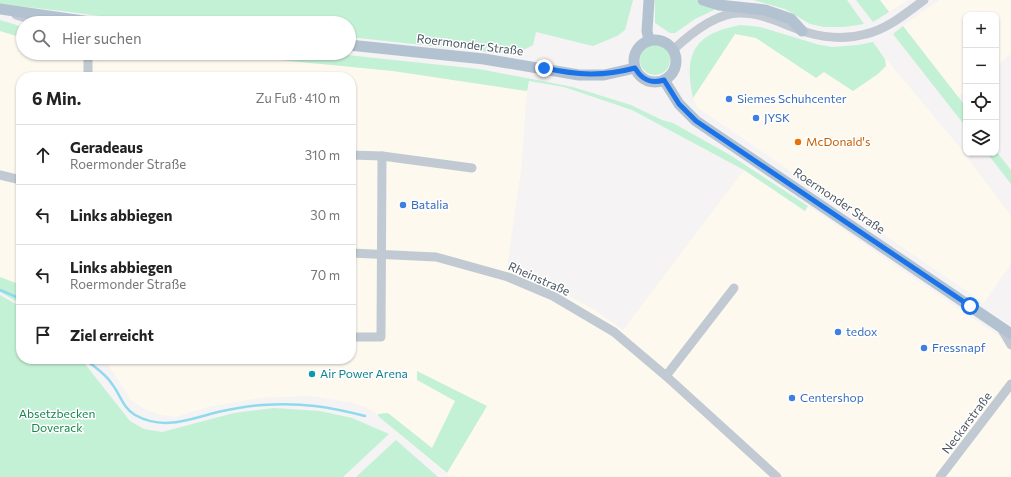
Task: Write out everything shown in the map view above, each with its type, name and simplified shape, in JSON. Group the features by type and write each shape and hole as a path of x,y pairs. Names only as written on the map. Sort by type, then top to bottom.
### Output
{"main road":[{"path":"649,0 647,31 649,40"},
{"path":"703,0 718,5 764,10 791,19 802,30"},
{"path":"2,9 47,16"},
{"path":"649,40 662,41 673,50 676,64 669,76 664,80 650,82 638,74 633,62 637,48 649,40"},
{"name":"Roermonder Straße","path":"356,46 484,59 579,75 604,75 635,68"},
{"name":"Roermonder Straße","path":"664,80 679,104 696,121 1011,334"}],"street":[{"path":"673,50 699,28 713,21 738,13 770,19 802,30 830,37 850,37 867,34 894,22 924,0"},
{"path":"2,9 17,16"},
{"path":"87,60 88,72"},
{"path":"356,155 382,156 472,168"},
{"path":"356,337 381,337 382,156"},
{"path":"0,175 16,179"},
{"name":"Rheinstraße","path":"356,253 436,257 475,267 524,283 571,306 614,332 666,376 776,477"},
{"path":"666,376 734,288"},
{"path":"1000,327 1011,345"},
{"name":"Neckarstraße","path":"940,477 1011,384"}],"shaded area":[{"path":"880,0 908,0 889,12"},
{"path":"939,0 1011,0 1011,54 999,64 999,12 963,12 963,93 958,97 903,26"},
{"path":"0,31 16,36 16,60 279,60 393,71 527,91 521,170 507,268 546,284 595,310 623,330 744,170 804,211 808,206 1011,344 1011,477 450,477 371,410 354,403 310,396 259,398 208,407 176,417 161,415 146,410 131,400 108,364 356,364 356,72 16,72 16,283 0,277"},
{"path":"748,32 807,58 877,48 957,144 963,152 963,156 966,156 1011,216 1011,263 984,303 698,108 693,98 735,34"}],"green space":[{"path":"0,0 633,0 625,30 617,36 593,46 536,32 533,45 514,55 356,38 356,16 99,16 0,4"},
{"path":"655,0 696,0 716,9 695,19 675,33 670,33 655,23"},
{"path":"753,0 847,0 864,24 844,27 824,27 810,24 785,9"},
{"path":"856,0 880,0 889,12 873,22"},
{"path":"0,20 16,25 16,36 0,31"},
{"path":"741,25 760,27 816,44 832,47 873,42 885,59 886,66 878,74 853,91 824,72 816,78 756,38 735,34 693,98 690,82 690,69 692,57 696,48 703,40 713,33"},
{"path":"903,26 963,103 963,123 893,34"},
{"path":"655,45 666,49 670,60 666,71 655,75 644,71 640,60 644,49"},
{"path":"356,56 479,69 573,87 631,105 662,120 673,123 730,155 808,206 805,211 744,170 632,110 564,87 529,81 527,91 393,71 279,60 356,60"},
{"path":"999,155 1011,170 1011,184 989,156"},
{"path":"0,277 16,283 16,301 0,292"},
{"name":"Absetzbecken Doverack","path":"0,295 16,304 16,364 85,364 130,421 144,429 162,432 234,413 274,408 320,411 352,418 389,434 343,477 0,477"},
{"path":"417,371 487,406 447,473 378,416 378,414 388,413 432,448 455,401 417,380"},
{"path":"396,440 438,477 356,477"}],"waterway":[{"path":"0,290 16,297"},
{"path":"91,364 109,380 127,409 146,420 156,422 176,422 234,409 257,405 277,404 315,406 365,416"}],"place":[{"name":"Siemes Schuhcenter","path":"729,99"},
{"name":"JYSK","path":"756,118"},
{"name":"McDonald's","path":"798,142"},
{"name":"Batalia","path":"403,205"},
{"name":"tedox","path":"838,332"},
{"name":"Fressnapf","path":"924,348"},
{"name":"Air Power Arena","path":"312,374"},
{"name":"Centershop","path":"792,398"}],"route":[{"path":"544,68 579,75 604,75 635,68 638,74 650,82 664,80 679,104 696,121 750,156 970,306"}]}
